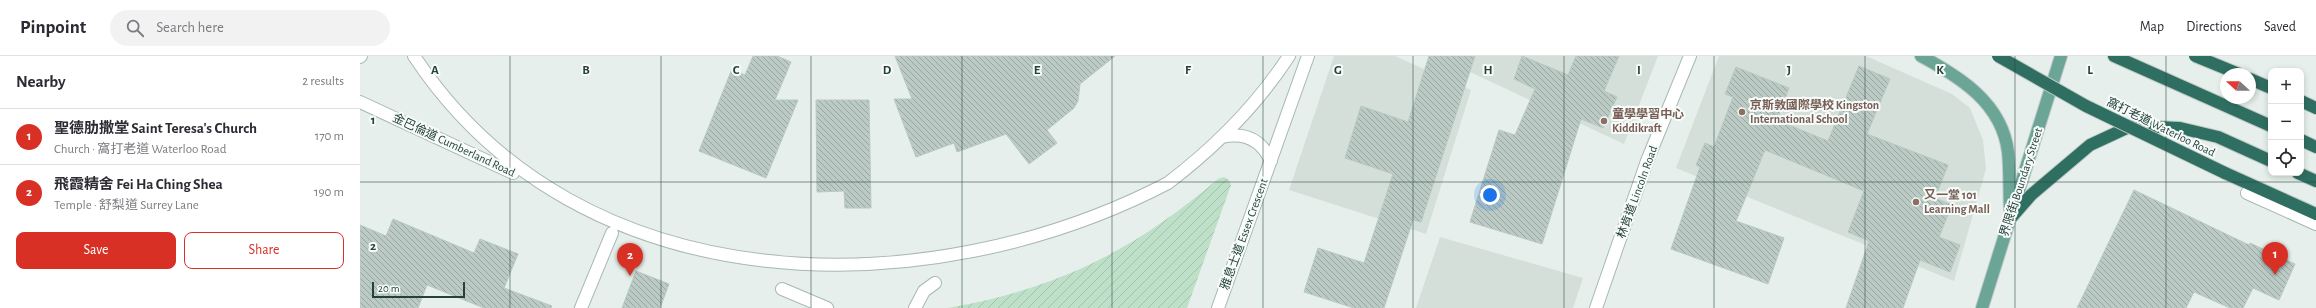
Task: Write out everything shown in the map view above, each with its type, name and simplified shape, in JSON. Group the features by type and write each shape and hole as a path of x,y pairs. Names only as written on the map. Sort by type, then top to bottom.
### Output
{"highway":[{"name":"窩打老道 Waterloo Road","path":"1998,56 2086,106 2316,214"},
{"path":"2114,56 2268,125"},
{"path":"2195,56 2224,68"},
{"path":"2256,82 2268,87"},
{"path":"2304,103 2316,108"},
{"path":"2010,219 2031,195 2090,145 2131,126 2180,128 2218,136 2268,159"},
{"path":"2304,141 2316,147"},
{"path":"2304,176 2316,181"}],"main road":[{"path":"1921,56 1968,84 1988,104 2001,126 2008,151 2010,219"},
{"name":"界限街 Boundary Street","path":"1982,308 2061,56"},
{"path":"2195,56 2220,68"},
{"path":"2256,85 2268,91"},
{"path":"2304,107 2316,113"}],"street":[{"path":"414,56 450,104 473,131 526,178 555,199 598,225 625,239"},
{"path":"1111,221 1150,196 1187,168 1222,137 1255,102 1289,56"},
{"name":"雅息士道 Essex Crescent","path":"1218,308 1308,56"},
{"name":"林肯道 Lincoln Road","path":"1596,308 1646,161 1690,56"},
{"name":"金巴倫道 Cumberland Road","path":"360,102 526,178"},
{"path":"1222,137 1243,135 1253,139 1260,144 1270,161"},
{"path":"2247,193 2316,224"},
{"path":"581,308 612,233"},
{"path":"915,285 939,282 924,291 915,308"},
{"path":"811,288 770,283 827,308"}],"shaded area":[{"path":"1334,56 1395,56 1471,90 1426,234 1289,190"},
{"name":"童學學習中心 Kiddikraft","path":"1436,56 1658,56 1624,144"},
{"path":"1719,56 1866,56 1952,94 1970,108 1983,140 1986,169 1954,281 1676,168"},
{"path":"1440,237 1583,278 1573,308 1416,308"}],"green space":[{"path":"1224,177 1229,180 1231,185 1187,308 948,308 988,300 1025,290 1093,263 1156,227 1218,179"}],"building":[{"path":"753,56 777,56 791,62 775,100 798,100 766,178 699,151 732,69 745,75"},
{"path":"895,56 1115,56 1080,84 1078,101 1074,108 1047,130 1057,143 1029,164 1006,134 957,152 954,143 916,157 894,99 912,99"},
{"path":"1429,56 1475,56 1421,222 1413,220 1384,308 1354,308 1304,292 1318,248 1364,263 1393,174 1345,158 1361,106 1408,122"},
{"path":"1522,56 1568,75 1576,56 1619,56 1604,91 1617,97 1603,128 1581,119 1542,244 1470,222 1499,130 1515,135 1535,89 1514,79"},
{"path":"1859,66 1890,79 1867,134 1948,165 1935,198 1952,205 1939,237 1960,245 1950,272 1920,260 1903,308 1846,308 1869,241 1848,232 1864,191 1765,150 1736,221 1784,238 1768,284 1671,249 1700,167 1696,165 1705,143 1714,147 1733,97 1725,94 1736,67 1789,88 1777,120 1828,141"},
{"path":"816,100 869,100 871,208 845,208 844,191 817,192"},
{"path":"2134,190 2249,245 2250,243 2295,264 2279,300 2253,288 2243,308 2230,308 2194,292 2186,308 2077,308"},
{"path":"393,219 474,253 480,239 518,254 504,288 552,306 551,308 484,308 427,285 418,308 360,308 360,225 386,236"},
{"path":"636,271 669,284 660,308 622,308"}],"place":[{"name":"京斯敦國際學校 Kingston International School","path":"1742,112"},
{"name":"童學學習中心 Kiddikraft","path":"1604,121"},
{"name":"又一堂 101 Learning Mall","path":"1916,202"},
{"name":"聖德肋撒堂 Saint Teresa's Church","path":"2275,275"},
{"name":"飛霞精舍 Fei Ha Ching Shea","path":"630,276"}]}
